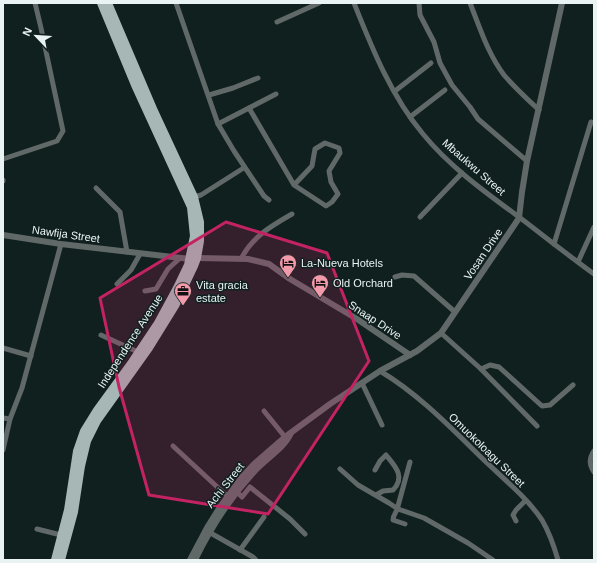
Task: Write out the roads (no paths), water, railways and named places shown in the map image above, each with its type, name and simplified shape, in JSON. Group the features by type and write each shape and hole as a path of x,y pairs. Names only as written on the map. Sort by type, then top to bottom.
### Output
{"main road":[{"name":"Independence Avenue","path":"61,560 74,512 81,466 87,441 97,421 163,326 187,283 193,258 194,222 191,207 143,104 101,3"},
{"name":"Independence Avenue","path":"55,560 70,498 77,452 84,430 158,323 193,258 200,241 200,222 194,197 144,90 108,3"}],"street":[{"path":"3,159 57,141 63,131 35,3"},
{"path":"176,3 218,124 264,196 269,200"},
{"path":"277,22 319,3"},
{"name":"Mbaukwu Street","path":"354,3 386,77 410,117 436,149 462,173 594,274"},
{"path":"419,3 420,15 434,42 440,63 452,85 478,119 528,161"},
{"path":"470,3 490,52 500,68 514,85 539,110"},
{"name":"Vosan Drive","path":"291,433 330,404 380,371 410,355 441,333 519,218 528,161 562,3"},
{"path":"395,91 431,64"},
{"path":"209,95 233,88 258,78"},
{"path":"410,117 445,90"},
{"path":"218,124 276,94"},
{"path":"249,108 294,185 326,206 332,202 338,194 331,182 329,171 340,153 339,148 325,143 315,149 312,166 294,185"},
{"path":"554,244 591,122"},
{"path":"194,197 201,195 242,169"},
{"path":"420,217 462,173"},
{"path":"96,188 120,212 127,252"},
{"path":"241,259 247,248 267,228 292,214"},
{"path":"578,262 594,227"},
{"name":"Nawfija Street","path":"3,235 140,254 193,258"},
{"path":"3,450 10,419 22,388 61,244"},
{"path":"117,284 131,270 140,254"},
{"path":"145,291 156,289 168,269 180,258"},
{"name":"Snaap Drive","path":"193,258 248,259 269,264 290,279 357,319 410,355"},
{"path":"395,277 402,275 414,276 454,312"},
{"path":"441,333 453,342 481,369 536,426"},
{"path":"101,335 138,352"},
{"path":"3,348 31,356"},
{"path":"481,369 490,365 499,367 542,406 550,404 573,385"},
{"name":"Omuokoloagu Street","path":"380,371 410,391 525,501 541,519 551,539 558,560"},
{"path":"362,383 382,425"},
{"path":"264,411 285,437"},
{"path":"3,418 10,419"},
{"name":"Achi Street","path":"190,560 227,496 250,468 291,433"},
{"name":"Achi Street","path":"195,560 208,531 237,492 254,471 288,441 291,433"},
{"path":"174,446 227,496"},
{"path":"594,451 590,458 590,463 594,472"},
{"path":"375,470 380,461 386,455 396,467 400,478 397,486 393,490 383,491 376,495"},
{"path":"405,524 393,520 393,516 398,510 410,462"},
{"path":"340,469 358,485 398,510 424,518 468,543 493,560"},
{"path":"237,492 242,497 250,487 290,519 304,534"},
{"path":"516,520 513,515 525,501"},
{"path":"240,550 264,517"},
{"path":"37,529 61,535"},
{"path":"208,531 256,560"}],"place":[{"name":"La-Nueva Hotels","path":"288,278"},
{"name":"Old Orchard","path":"320,298"},
{"name":"Vita gracia estate","path":"183,306"}]}
